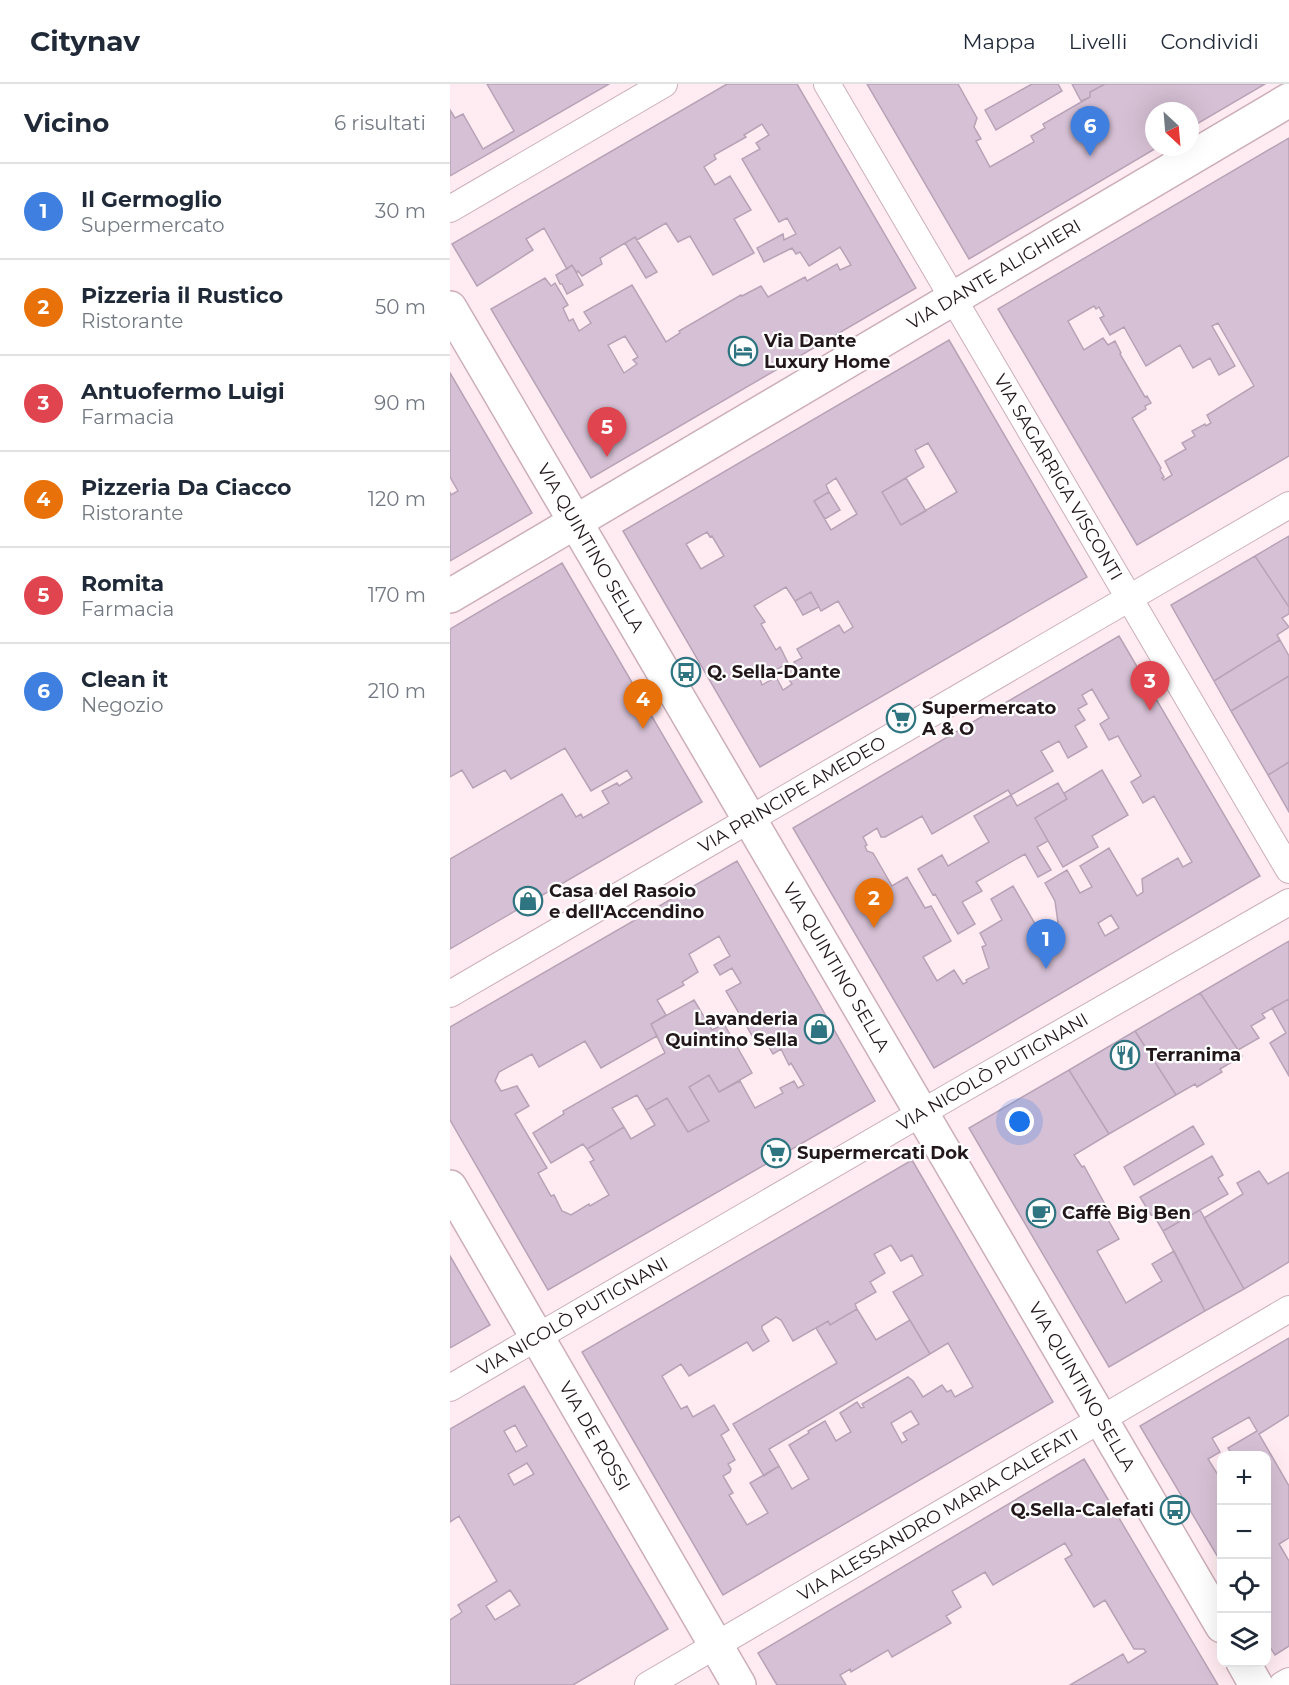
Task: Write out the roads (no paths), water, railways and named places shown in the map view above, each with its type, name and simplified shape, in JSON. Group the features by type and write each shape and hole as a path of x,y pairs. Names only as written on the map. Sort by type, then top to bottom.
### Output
{"street":[{"path":"450,208 664,84"},
{"name":"VIA SAGARRIGA VISCONTI","path":"827,84 1289,870"},
{"name":"VIA DANTE ALIGHIERI","path":"450,596 1289,100"},
{"name":"VIA QUINTINO SELLA","path":"450,308 1217,1619"},
{"name":"VIA PRINCIPE AMEDEO","path":"450,994 1289,505"},
{"name":"VIA NICOLÒ PUTIGNANI","path":"450,1388 921,1113 1289,902"},
{"name":"VIA DE ROSSI","path":"450,1187 740,1685"},
{"name":"VIA ALESSANDRO MARIA CALEFATI","path":"648,1685 1289,1309"},
{"path":"1246,1667 1256,1685"},
{"path":"1282,1685 1289,1681"}],"place":[{"name":"Clean it","path":"1090,156"},
{"name":"Via Dante Luxury Home","path":"743,351"},
{"name":"Romita","path":"607,457"},
{"name":"Q. Sella-Dante","path":"686,672"},
{"name":"Antuofermo Luigi","path":"1150,711"},
{"name":"Supermercato A & O","path":"901,718"},
{"name":"Pizzeria Da Ciacco","path":"643,729"},
{"name":"Casa del Rasoio e dell'Accendino","path":"528,901"},
{"name":"Pizzeria il Rustico","path":"874,928"},
{"name":"Il Germoglio","path":"1046,969"},
{"name":"Lavanderia Quintino Sella","path":"819,1029"},
{"name":"Terranima","path":"1125,1055"},
{"name":"Supermercati Dok","path":"776,1153"},
{"name":"Caffè Big Ben","path":"1041,1213"},
{"name":"Q.Sella-Calefati","path":"1175,1510"}]}
